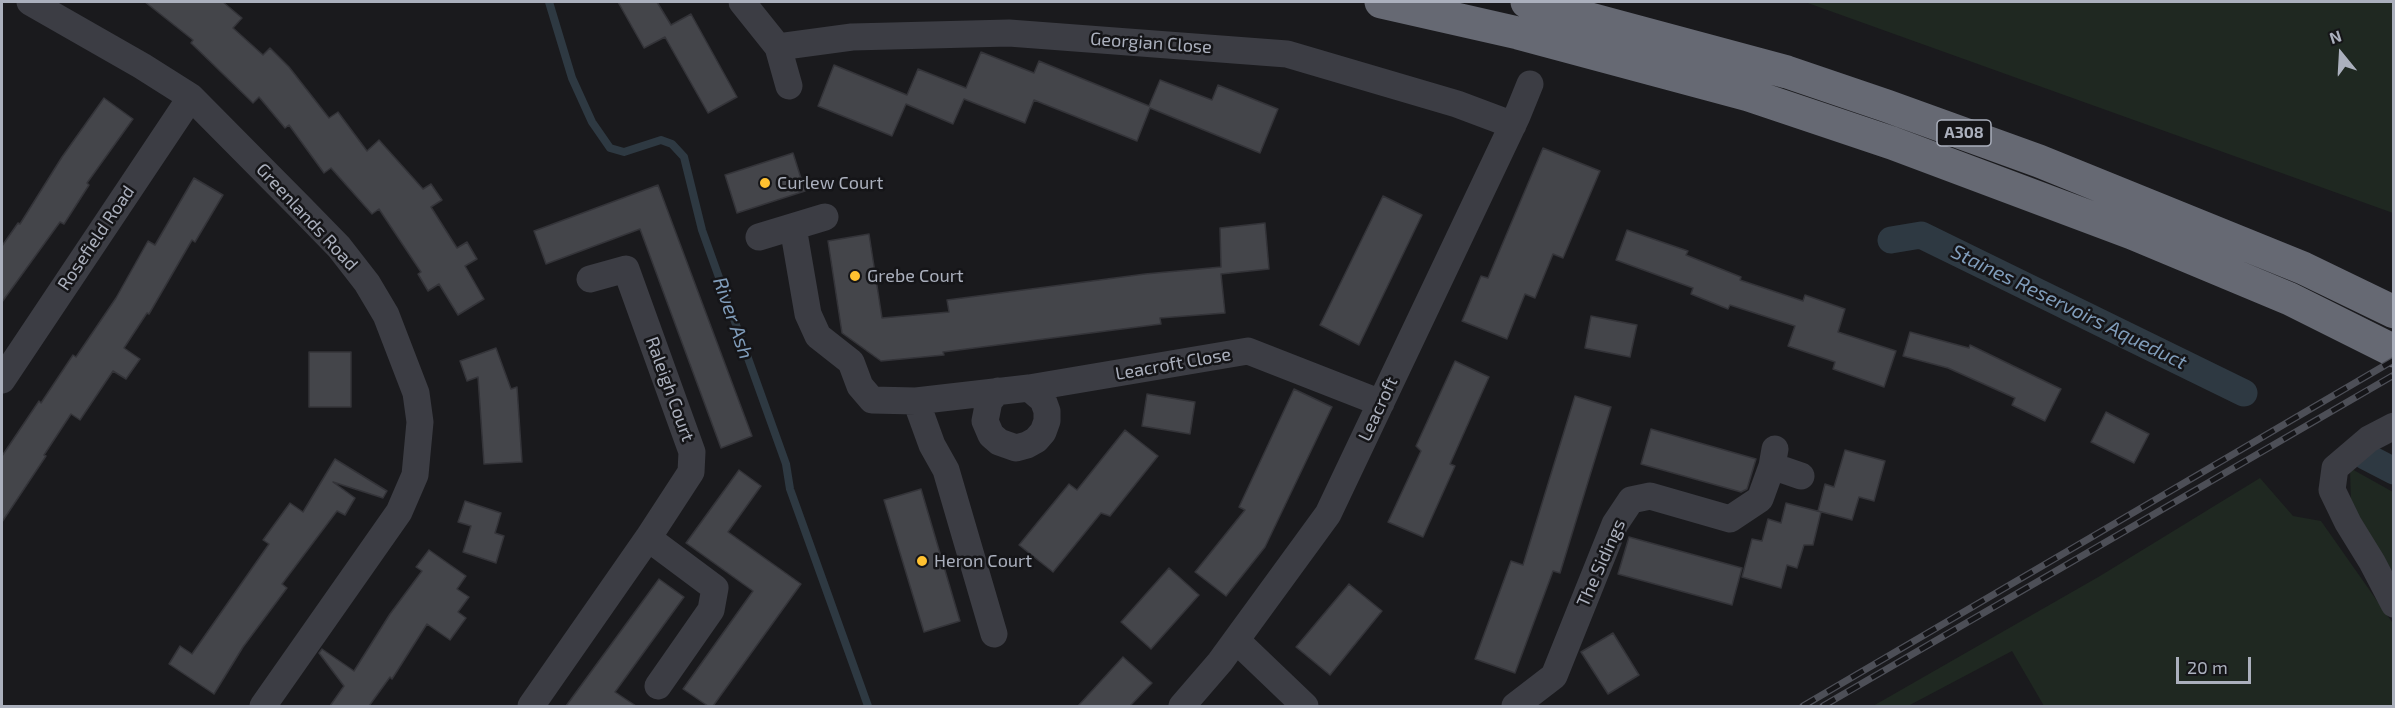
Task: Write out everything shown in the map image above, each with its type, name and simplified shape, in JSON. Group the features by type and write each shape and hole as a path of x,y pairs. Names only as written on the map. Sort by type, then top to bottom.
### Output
{"highway":[{"name":"A308","path":"1381,2 1518,33 1749,95 1892,143 2111,225 2290,299 2394,351"},
{"name":"A308","path":"1528,2 1787,72 2039,160 2303,268 2394,312"}],"street":[{"name":"Greenlands Road","path":"30,2 192,97 339,247 367,283 386,315 416,393 420,422 415,475 399,512 263,706"},
{"path":"742,2 778,47 789,86"},
{"name":"Georgian Close","path":"778,47 852,37 1010,33 1287,54 1457,104 1513,125"},
{"name":"Leacroft","path":"1182,706 1220,662 1328,514 1513,125 1530,84"},
{"name":"Rosefield Road","path":"2,380 192,97"},
{"path":"759,237 825,217"},
{"name":"Leacroft Close","path":"793,227 808,314 818,336 851,362 860,386 872,400 916,401 1029,388 1248,351 1381,403"},
{"name":"Raleigh Court","path":"531,706 691,472 692,452 626,269 590,279"},
{"path":"998,391 990,400 986,411 986,421 991,435 999,442 1016,448 1027,446 1036,440 1043,432 1047,421 1047,411 1043,400 1029,388"},
{"path":"916,401 932,446 946,470 994,634"},
{"path":"2394,426 2368,439 2335,468 2332,490 2394,604"},
{"name":"The Sidings","path":"1515,706 1554,676 1615,524 1631,500 1650,496 1730,519 1760,499 1774,458 1802,476"},
{"path":"648,538 715,588 711,610 658,686"},
{"path":"1236,640 1305,706"}],"shaded area":[{"path":"1805,2 2393,2 2393,213"},
{"path":"2350,468 2393,492 2393,573 2351,503"},
{"path":"2260,478 2293,516 2321,521 2392,622 2393,706 2044,706 2012,651 1908,706 1873,706 2100,576"}],"building":[{"path":"145,2 223,2 242,18 233,28 263,55 270,48 289,67 329,118 338,112 367,151 379,140 423,189 431,184 442,200 431,207 457,248 467,242 477,259 465,266 484,299 458,315 439,284 428,291 418,274 421,272 379,209 372,214 331,168 324,173 289,125 285,128 259,97 253,103 191,43 193,40"},
{"path":"618,2 657,2 671,25 691,14 737,97 708,113 665,37 644,48"},
{"path":"981,52 1034,73 1039,61 1149,106 1160,80 1212,100 1218,85 1278,109 1260,153 1150,108 1137,141 1034,100 1025,123 964,99 953,124 906,104 892,136 818,106 834,65 907,95 918,69 966,88"},
{"path":"104,98 133,119 87,183 89,185 64,224 60,222 2,302 2,246 18,223 20,224 62,157"},
{"path":"1543,148 1600,171 1563,258 1553,254 1535,298 1525,294 1507,339 1462,321 1481,276 1488,278"},
{"name":"Curlew Court","path":"793,153 805,191 737,213 725,175"},
{"path":"194,178 223,195 195,242 192,240 149,314 147,313 124,348 140,359 126,379 113,371 80,420 71,414 2,522 2,456 73,355 76,357 116,298 148,241 155,245"},
{"path":"658,185 752,436 721,448 640,229 546,264 534,231"},
{"path":"1383,196 1422,215 1359,345 1320,325"},
{"path":"1265,223 1269,269 1221,274 1225,313 1160,318 1161,324 943,352 944,355 881,361 842,333 828,241 869,234 882,318 949,312 947,300 1145,274 1221,267 1220,228"},
{"path":"1627,230 1688,251 1686,255 1741,277 1740,280 1803,301 1805,295 1845,309 1838,332 1896,351 1884,387 1833,369 1835,362 1788,346 1795,326 1730,305 1728,309 1691,294 1693,288 1616,260"},
{"path":"1591,316 1637,325 1630,357 1585,348"},
{"path":"1910,332 1969,348 1970,345 2061,389 2045,421 2012,405 2015,398 1948,368 1903,356"},
{"path":"496,348 511,389 517,387 522,462 484,464 478,377 467,381 460,361"},
{"path":"309,352 351,352 351,407 309,407"},
{"path":"1455,361 1489,377 1450,464 1455,466 1423,537 1388,522 1421,451 1416,446"},
{"path":"1294,389 1332,407 1265,547 1226,596 1195,572 1245,510 1239,507"},
{"path":"1147,394 1195,402 1190,434 1142,426"},
{"path":"1575,396 1611,407 1560,573 1553,571 1515,673 1475,659 1511,561 1523,565"},
{"path":"2106,412 2149,434 2134,463 2091,442"},
{"path":"1651,429 1756,459 1747,489 1741,492 1641,464"},
{"path":"1125,430 1158,456 1110,516 1101,513 1053,572 1019,545 1069,484 1077,490"},
{"path":"1845,450 1885,461 1874,501 1859,497 1852,520 1818,511 1825,484 1834,487"},
{"path":"335,459 387,491 383,498 333,482 355,498 345,515 337,511 282,584 287,588 243,647 214,694 169,664 180,646 192,654 269,544 263,540 290,503 303,512"},
{"path":"739,470 761,486 728,532 801,584 713,706 708,706 683,689 753,591 686,543"},
{"name":"Heron Court","path":"921,489 960,621 924,632 884,500"},
{"path":"465,501 501,513 495,533 504,536 496,563 463,552 471,526 458,522"},
{"path":"1786,503 1821,512 1813,545 1804,545 1797,568 1787,565 1781,588 1742,577 1752,539 1762,541 1768,519 1781,523"},
{"path":"1629,537 1742,568 1732,605 1618,574"},
{"path":"429,550 466,576 457,589 469,597 458,612 466,618 450,640 427,624 392,679 390,677 369,706 330,706 344,686 319,653 322,649 354,671 390,614 422,571 416,567"},
{"path":"1169,568 1199,595 1151,649 1121,622"},
{"path":"659,579 684,597 615,692 636,706 566,706"},
{"path":"1349,584 1382,611 1330,675 1296,647"},
{"path":"1613,633 1639,675 1608,694 1581,652"},
{"path":"1123,657 1152,683 1130,706 1078,706"}],"waterway":[{"name":"River Ash","path":"549,2 572,78 592,122 610,148 624,152 661,140 672,144 684,157 702,230 786,464 790,489 868,706"},
{"name":"Staines Reservoirs Aqueduct","path":"1891,240 1921,235 2244,393"},
{"name":"Staines Reservoirs Aqueduct","path":"2365,456 2394,471"}],"railway":[{"path":"1803,706 2394,360"},
{"path":"1823,706 2394,375"}],"place":[{"name":"Curlew Court","path":"765,183"},
{"name":"Grebe Court","path":"855,276"},
{"name":"Heron Court","path":"922,561"}]}
